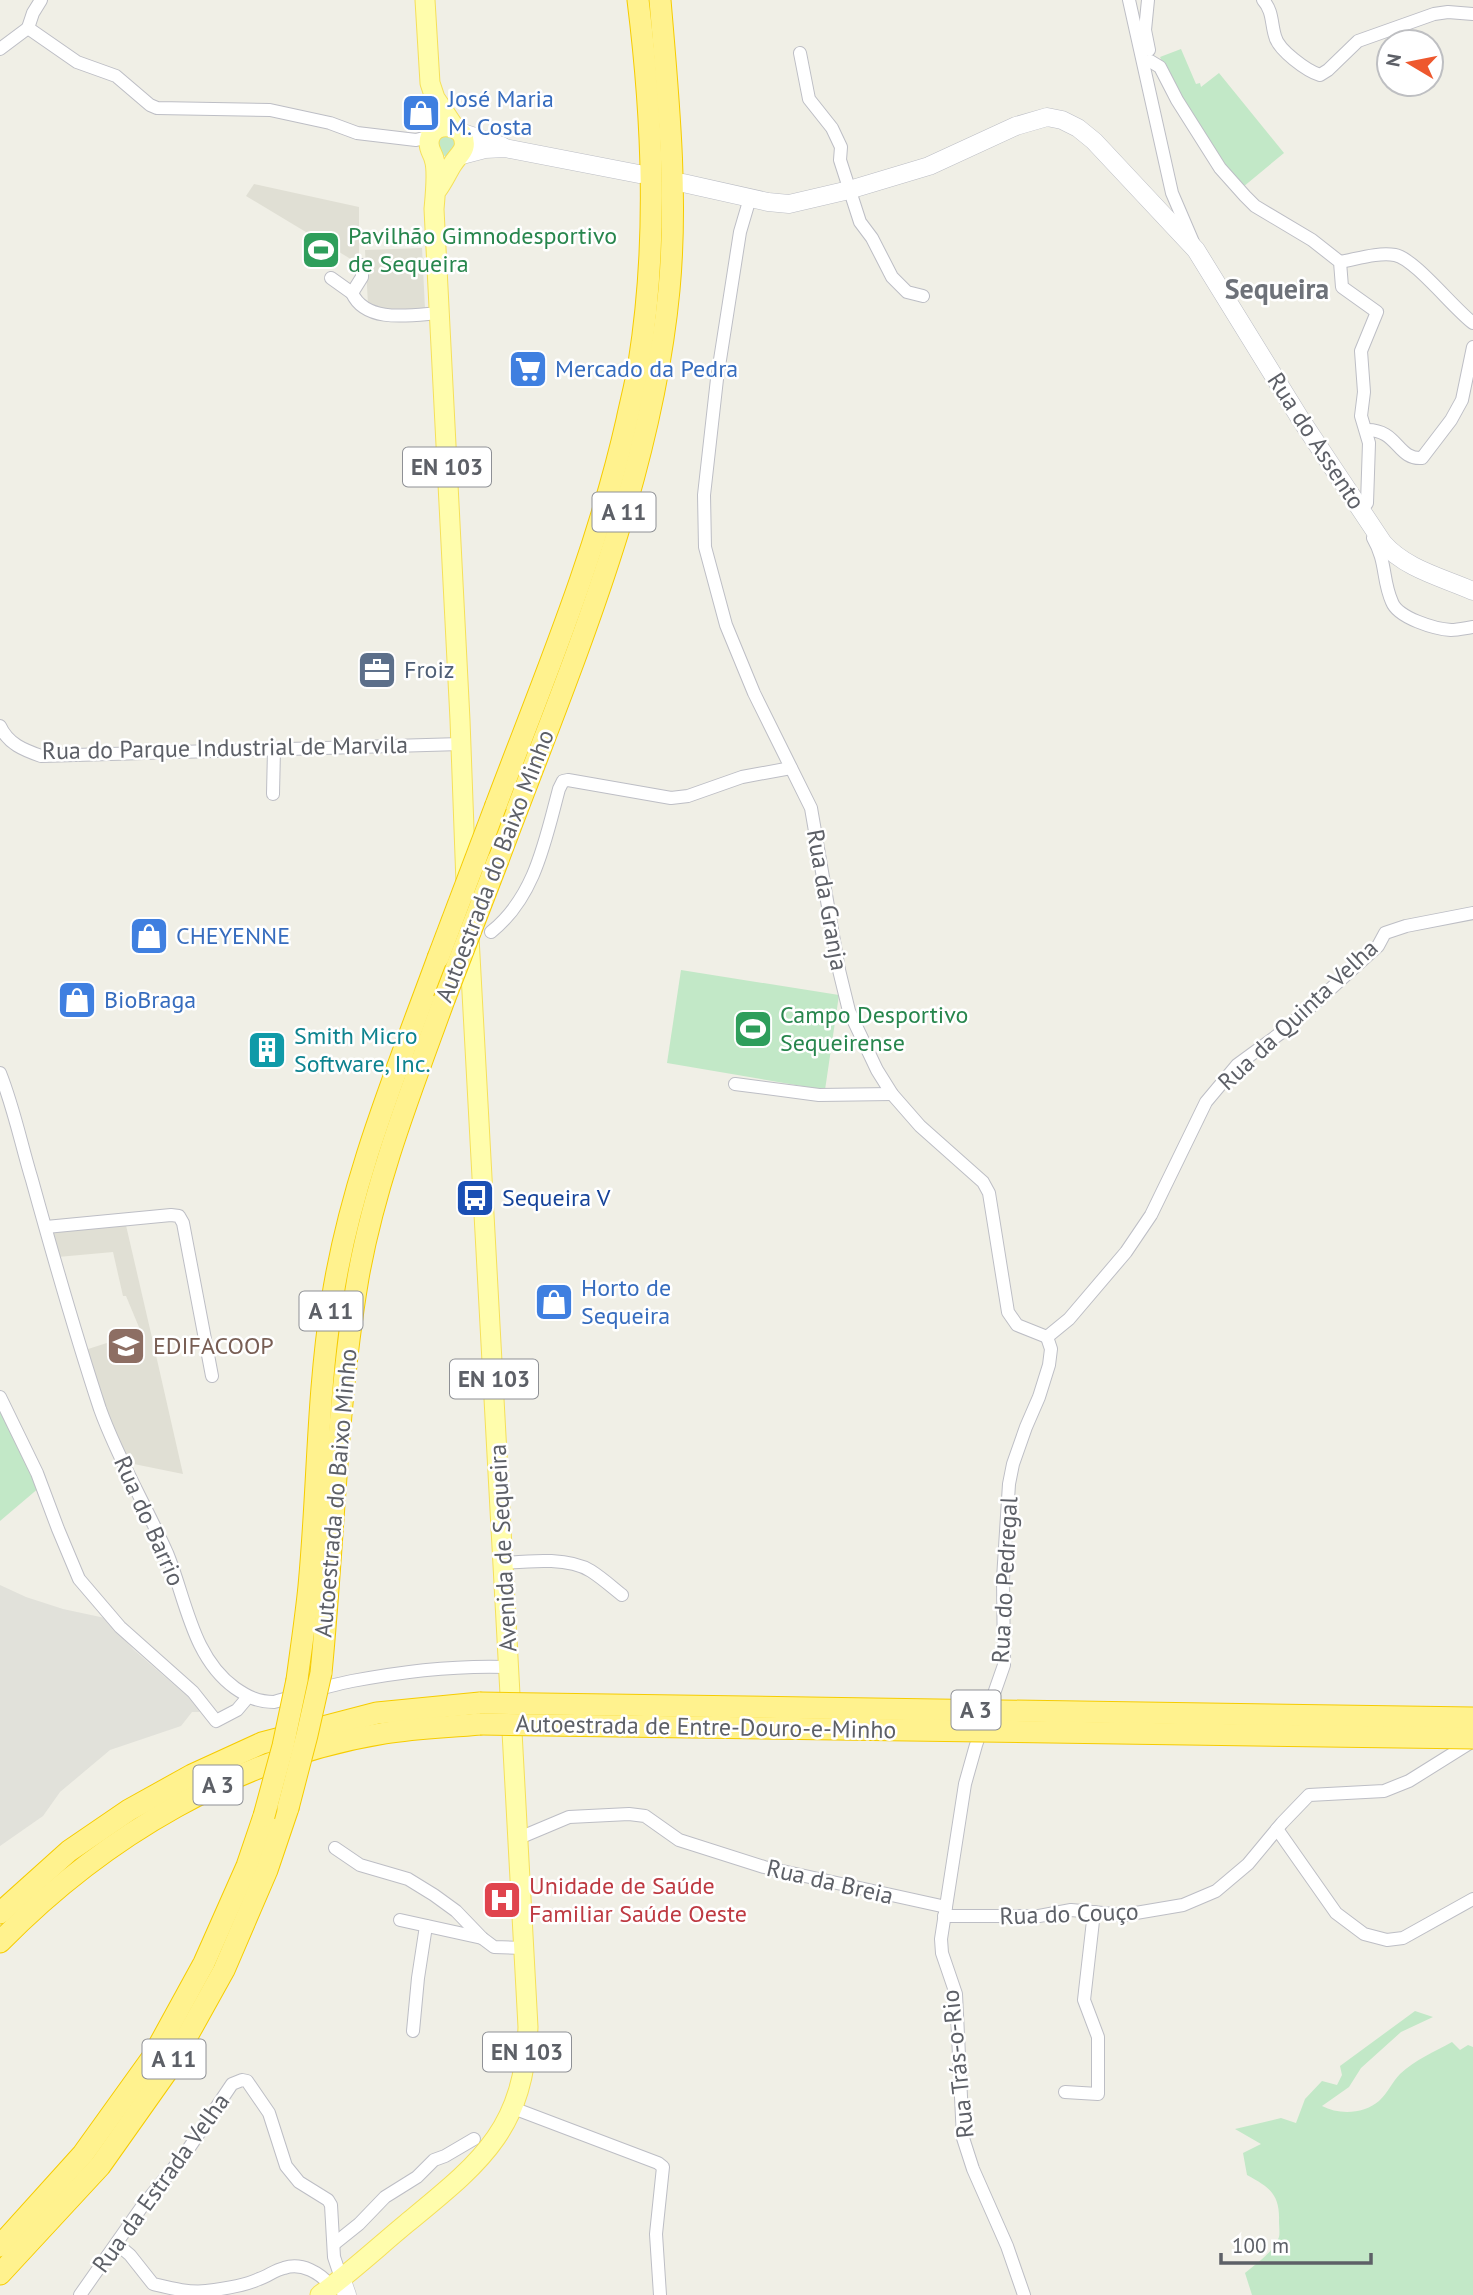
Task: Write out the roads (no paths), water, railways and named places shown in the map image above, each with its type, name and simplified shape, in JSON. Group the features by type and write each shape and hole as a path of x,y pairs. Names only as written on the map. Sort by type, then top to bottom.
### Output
{"highway":[{"name":"Autoestrada do Baixo Minho","path":"0,2246 83,2154 152,2058 204,1963 247,1866 284,1746 297,1680 309,1586 320,1412 332,1300 352,1211 376,1126 588,561 616,467 639,366 649,291 652,235 651,148 645,53 638,0"},
{"name":"Autoestrada do Baixo Minho","path":"0,2274 100,2166 170,2067 224,1970 267,1870 288,1808 321,1673 342,1391 358,1276 375,1202 395,1134 607,567 637,468 659,369 669,289 672,233 671,147 660,0"},
{"name":"Autoestrada de Entre-Douro-e-Minho","path":"0,1913 69,1851 129,1810 192,1775 262,1743 377,1713 1473,1718"},
{"name":"Autoestrada de Entre-Douro-e-Minho","path":"0,1942 79,1870 136,1829 198,1794 257,1768 322,1747 480,1714 1473,1740"}],"main road":[{"name":"EN 103","path":"425,0 428,67 435,99 429,142 437,190"},
{"name":"EN 103","path":"435,99 465,141 458,158 437,190 434,209 461,744"},
{"path":"457,130 444,126 429,142 442,162 458,158"},
{"name":"Avenida de Sequeira","path":"332,2290 465,2174 486,2152 513,2108 524,2077 527,2058 528,2027 519,1838 466,881 461,744"}],"street":[{"path":"0,49 28,28 41,0"},
{"path":"1129,0 1172,193 1196,250"},
{"path":"1148,0 1145,30 1158,92 1156,112"},
{"path":"1263,0 1270,8 1277,44 1310,72 1320,75 1357,41 1434,14 1473,13"},
{"path":"28,28 77,62 116,76 157,108 270,110 330,123 357,133 429,142"},
{"path":"800,53 809,99 831,128 841,147 840,160 860,222 872,238 892,277 906,292 923,296"},
{"path":"1150,61 1160,67 1177,100 1220,168 1255,206 1312,240 1340,262 1398,255 1473,323"},
{"name":"Rua do Assento","path":"682,183 789,204 849,190 929,166 1016,126 1047,117 1062,120 1078,128 1094,141 1196,250 1301,420 1393,555 1410,565 1473,591"},
{"path":"457,130 505,148 639,174"},
{"path":"458,158 485,149 505,148"},
{"path":"1160,210 1171,202 1172,193"},
{"name":"Rua da Granja","path":"750,198 740,232 717,379 704,495 705,547 726,625 754,693 811,808 839,970 849,1011 877,1070 892,1094 920,1126 983,1182 989,1193 1008,1312 1017,1325 1047,1337"},
{"path":"1340,262 1342,287 1377,312 1361,351 1364,392 1362,416 1369,443 1367,503 1363,513 1365,525 1384,561 1387,588 1393,606 1401,613 1438,628 1473,628"},
{"path":"352,293 362,277 362,265"},
{"path":"331,278 352,293 361,305 385,316 438,313"},
{"path":"1366,430 1385,432 1407,456 1422,458 1451,420 1462,400 1473,350"},
{"name":"Rua do Parque Industrial de Marvila","path":"0,726 19,748 41,756 461,744"},
{"path":"273,794 274,749"},
{"path":"491,932 516,906 534,876 563,781 671,798 688,796 742,777 791,768"},
{"name":"Rua da Quinta Velha","path":"1047,1337 1069,1319 1126,1252 1151,1215 1206,1102 1237,1065 1282,1032 1316,1002 1378,946 1385,933 1406,926 1473,913"},
{"name":"Rua do Barrio","path":"0,1073 10,1098 101,1410 126,1473 150,1516 175,1573 195,1634 209,1664 227,1682 248,1697"},
{"path":"735,1084 819,1095 892,1094"},
{"path":"46,1227 178,1216 183,1223 212,1376"},
{"name":"Rua do Pedregal","path":"945,1912 965,1784 1004,1665 1003,1579 1009,1485 1026,1427 1049,1365 1051,1349 1047,1337"},
{"path":"0,1397 37,1473 79,1579 120,1627 194,1692 216,1721 237,1710 248,1697 261,1702 274,1702 350,1681 390,1675 459,1667 509,1667"},
{"path":"504,1563 539,1560 582,1567 622,1595"},
{"name":"Rua do Couço","path":"945,1912 1039,1916 1071,1910 1124,1915 1183,1905 1216,1891 1248,1864 1309,1795 1384,1791 1409,1781 1473,1740"},
{"name":"Rua da Breia","path":"519,1838 569,1817 615,1814 645,1816 679,1840 764,1867 945,1912"},
{"path":"1277,1829 1336,1913 1364,1934 1387,1940 1403,1938 1473,1899"},
{"path":"335,1848 360,1865 408,1879 456,1911 494,1947 524,1948"},
{"name":"Rua Trás-o-Rio","path":"945,1912 942,1954 956,1994 963,2138 1024,2295"},
{"path":"1065,2092 1098,2094 1098,2037 1084,2000 1094,1912"},
{"path":"400,1920 482,1938"},
{"path":"414,2031 426,1926"},
{"name":"Rua da Estrada Velha","path":"80,2295 141,2208 185,2154 232,2084 237,2081 247,2081 269,2113 286,2166 299,2182 328,2200 331,2205 334,2244"},
{"path":"513,2108 659,2163 663,2167 656,2234 660,2295"},
{"path":"332,2290 334,2244 359,2224 385,2197 418,2177 434,2160 474,2139"},
{"path":"117,2244 153,2284 207,2291 260,2279 291,2266 323,2277 332,2290"}],"place":[{"name":"José Maria M. Costa","path":"421,113"},
{"name":"Pavilhão Gimnodesportivo de Sequeira","path":"321,250"},
{"name":"Mercado da Pedra","path":"528,369"},
{"name":"Froiz","path":"377,670"},
{"name":"CHEYENNE","path":"149,936"},
{"name":"BioBraga","path":"77,1000"},
{"name":"Campo Desportivo Sequeirense","path":"753,1029"},
{"name":"Smith Micro Software, Inc.","path":"267,1050"},
{"name":"Sequeira V","path":"475,1198"},
{"name":"Horto de Sequeira","path":"554,1302"},
{"name":"EDIFACOOP","path":"126,1346"},
{"name":"Unidade de Saúde Familiar Saúde Oeste","path":"502,1900"}],"district":[{"name":"Sequeira","path":"1277,289"}]}
